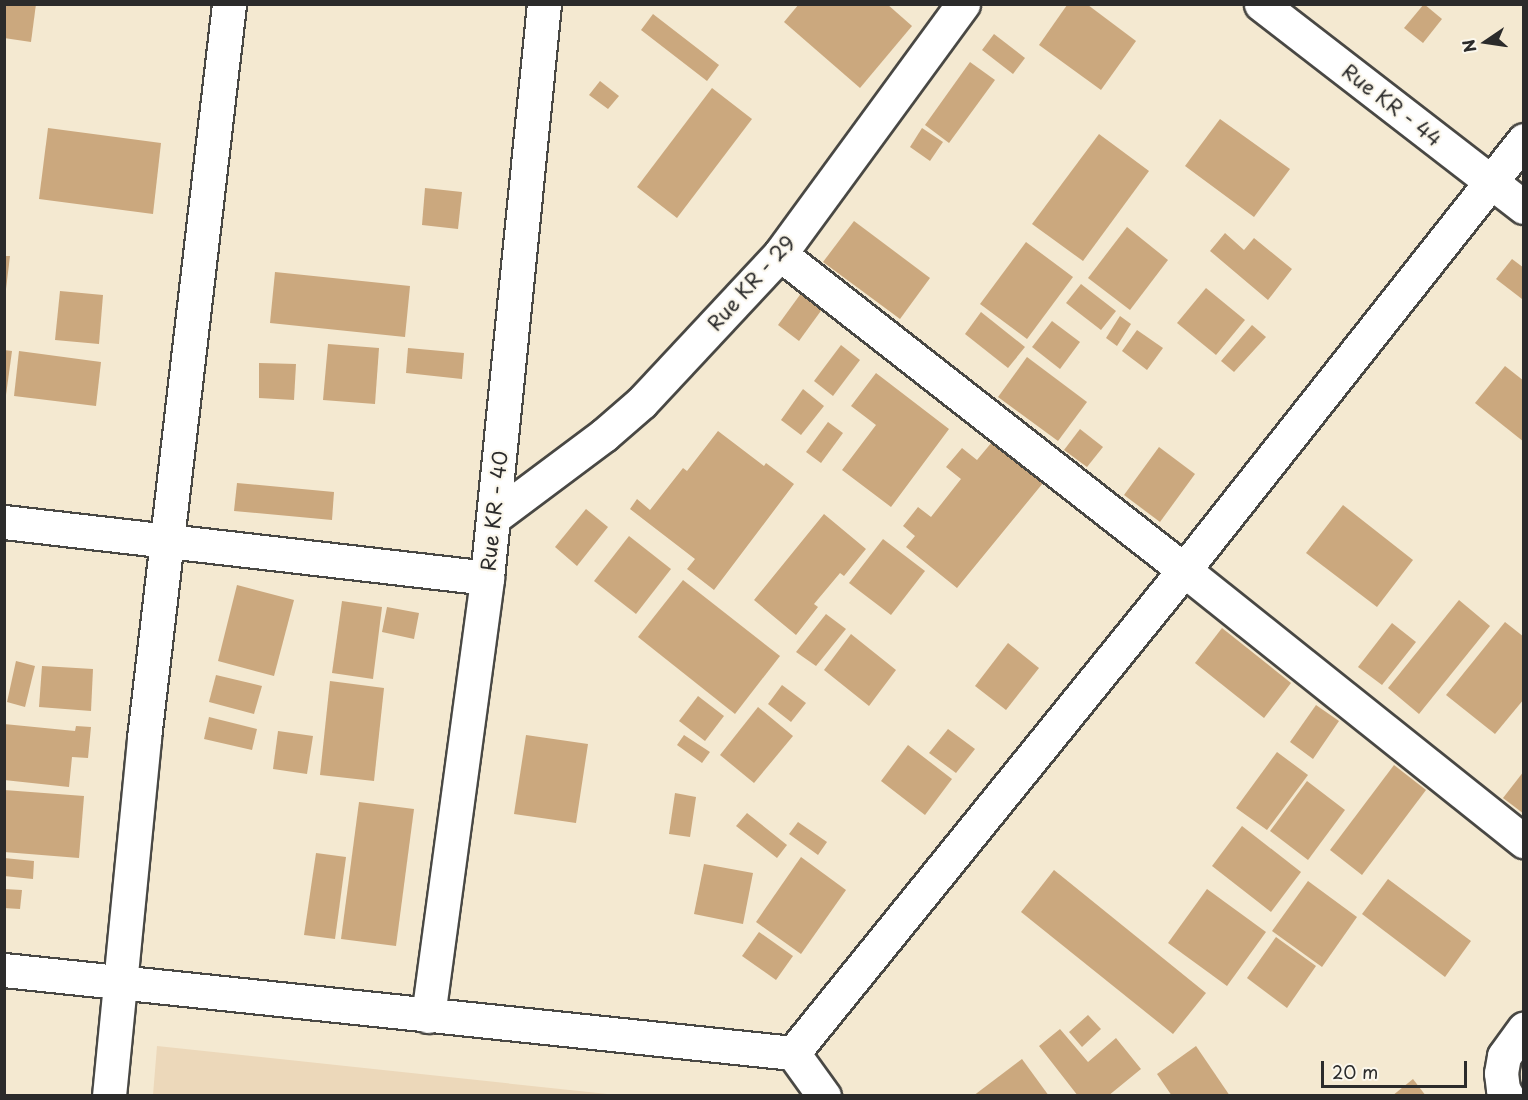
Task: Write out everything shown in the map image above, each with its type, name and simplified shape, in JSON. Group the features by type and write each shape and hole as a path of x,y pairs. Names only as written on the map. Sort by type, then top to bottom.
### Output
{"street":[{"path":"109,1095 166,541 230,4"},
{"name":"Rue KR - 40","path":"428,1016 494,518 544,4"},
{"name":"Rue KR - 29","path":"494,518 604,435 642,402 780,254 963,4"},
{"name":"Rue KR - 44","path":"1261,4 1524,207"},
{"path":"793,1053 1184,570 1524,140"},
{"path":"780,254 1184,570 1524,841"},
{"path":"4,522 487,578"},
{"path":"4,970 793,1053 824,1095"},
{"path":"1507,1095 1503,1089 1501,1073 1504,1056 1524,1028"}],"shaded area":[{"path":"157,1046 617,1095 153,1095"}],"building":[{"path":"4,4 36,4 31,42 4,38"},
{"path":"799,4 887,4 912,26 860,88 784,22"},
{"path":"1424,4 1442,19 1423,43 1404,28"},
{"path":"1067,5 1088,5 1136,41 1101,90 1039,45"},
{"path":"653,14 719,65 707,81 641,30"},
{"path":"994,34 1025,58 1013,74 982,50"},
{"path":"970,62 995,80 949,143 925,125"},
{"path":"600,81 619,96 608,109 589,95"},
{"path":"712,88 752,119 677,218 637,187"},
{"path":"1220,119 1290,169 1254,217 1185,166"},
{"path":"48,128 161,143 153,214 39,199"},
{"path":"922,128 943,142 930,161 910,147"},
{"path":"1099,134 1149,171 1083,261 1032,224"},
{"path":"425,188 462,192 458,229 422,225"},
{"path":"854,221 930,278 900,319 823,262"},
{"path":"1127,227 1168,260 1130,310 1088,278"},
{"path":"1225,233 1244,250 1254,238 1292,269 1268,300 1210,251"},
{"path":"1026,242 1073,277 1027,339 980,304"},
{"path":"4,256 10,256 6,289 4,289"},
{"path":"1512,259 1524,268 1522,299 1496,279"},
{"path":"275,272 410,286 405,337 270,323"},
{"path":"1081,284 1116,311 1101,330 1066,303"},
{"path":"1206,288 1245,320 1216,355 1177,323"},
{"path":"60,291 103,295 99,344 55,340"},
{"path":"802,292 823,308 799,341 778,325"},
{"path":"981,312 1025,347 1008,368 965,334"},
{"path":"1120,316 1131,324 1117,346 1106,338"},
{"path":"1052,321 1080,342 1060,369 1032,347"},
{"path":"1252,325 1266,337 1234,372 1221,361"},
{"path":"1137,330 1163,348 1147,370 1122,351"},
{"path":"328,344 379,348 375,404 323,400"},
{"path":"841,345 860,360 833,396 814,381"},
{"path":"408,348 464,353 462,379 406,373"},
{"path":"4,350 12,351 6,395 4,395"},
{"path":"19,351 101,362 96,406 14,396"},
{"path":"1027,357 1087,402 1058,441 998,397"},
{"path":"259,363 296,364 294,400 259,398"},
{"path":"1505,366 1524,381 1524,442 1475,403"},
{"path":"876,373 949,429 891,507 842,470 876,425 851,406"},
{"path":"803,389 824,406 801,435 781,420"},
{"path":"828,422 843,433 821,463 806,452"},
{"path":"1080,429 1103,447 1087,467 1064,450"},
{"path":"718,431 764,466 766,463 794,484 714,590 687,569 695,559 630,509 637,499 650,510 683,468 687,471"},
{"path":"992,442 1043,483 957,588 906,547 915,536 903,526 918,507 931,517 961,479 946,467 962,448 977,460"},
{"path":"1159,447 1195,474 1160,522 1124,495"},
{"path":"237,483 334,492 332,520 234,511"},
{"path":"1343,505 1413,560 1377,607 1306,553"},
{"path":"586,509 608,527 577,566 555,547"},
{"path":"824,514 866,549 844,576 840,573 814,604 818,607 796,635 754,600"},
{"path":"629,536 671,569 636,614 594,581"},
{"path":"883,539 925,571 891,615 849,583"},
{"path":"683,580 780,656 735,714 638,637"},
{"path":"237,585 294,600 274,676 218,661"},
{"path":"1459,600 1490,626 1419,714 1388,688"},
{"path":"342,601 382,607 373,679 332,673"},
{"path":"387,607 419,613 414,639 382,632"},
{"path":"826,614 846,629 816,666 796,652"},
{"path":"1505,622 1524,637 1524,699 1495,734 1446,695"},
{"path":"1392,623 1416,642 1382,685 1358,667"},
{"path":"1222,628 1291,683 1264,718 1195,663"},
{"path":"851,634 896,670 869,706 824,670"},
{"path":"1008,643 1039,668 1006,710 975,686"},
{"path":"16,661 35,666 25,707 7,702"},
{"path":"42,666 93,669 91,711 39,707"},
{"path":"216,675 262,686 254,714 209,702"},
{"path":"330,681 384,688 374,781 320,775"},
{"path":"782,685 806,703 791,722 768,704"},
{"path":"698,696 724,716 705,741 679,721"},
{"path":"1316,705 1339,721 1313,759 1290,742"},
{"path":"758,707 793,736 754,783 720,755"},
{"path":"209,717 257,729 252,750 204,739"},
{"path":"4,724 75,731 76,726 91,727 88,758 72,757 69,787 4,780"},
{"path":"948,729 975,749 956,773 929,753"},
{"path":"278,731 313,736 307,774 273,769"},
{"path":"526,735 588,744 576,823 514,814"},
{"path":"684,735 710,752 702,763 677,745"},
{"path":"908,745 952,779 925,815 881,781"},
{"path":"1277,752 1308,775 1267,830 1236,808"},
{"path":"1394,765 1426,790 1362,875 1330,850"},
{"path":"1524,771 1524,814 1503,798"},
{"path":"1307,781 1345,810 1308,860 1270,831"},
{"path":"4,790 84,796 79,858 4,852"},
{"path":"675,793 696,797 690,837 669,834"},
{"path":"359,802 414,809 396,946 341,939"},
{"path":"747,813 787,845 777,858 736,826"},
{"path":"798,822 827,842 818,855 789,834"},
{"path":"1242,826 1301,872 1271,912 1212,866"},
{"path":"316,853 346,857 335,939 304,935"},
{"path":"801,857 846,890 801,954 756,922"},
{"path":"4,858 34,861 33,879 4,876"},
{"path":"704,864 753,873 743,924 694,914"},
{"path":"1054,870 1206,993 1173,1034 1021,912"},
{"path":"1388,879 1471,941 1445,977 1362,914"},
{"path":"1308,881 1357,917 1322,967 1272,931"},
{"path":"4,889 22,890 20,909 4,908"},
{"path":"1207,889 1266,932 1227,986 1168,943"},
{"path":"759,932 793,956 776,980 742,956"},
{"path":"1276,937 1316,966 1287,1008 1247,978"},
{"path":"1088,1015 1101,1029 1082,1047 1069,1032"},
{"path":"1060,1029 1088,1062 1116,1038 1141,1069 1108,1096 1078,1096 1039,1046"},
{"path":"1196,1046 1230,1096 1172,1096 1157,1074"},
{"path":"1022,1059 1049,1096 973,1096"},
{"path":"1413,1079 1426,1096 1392,1096"}]}
